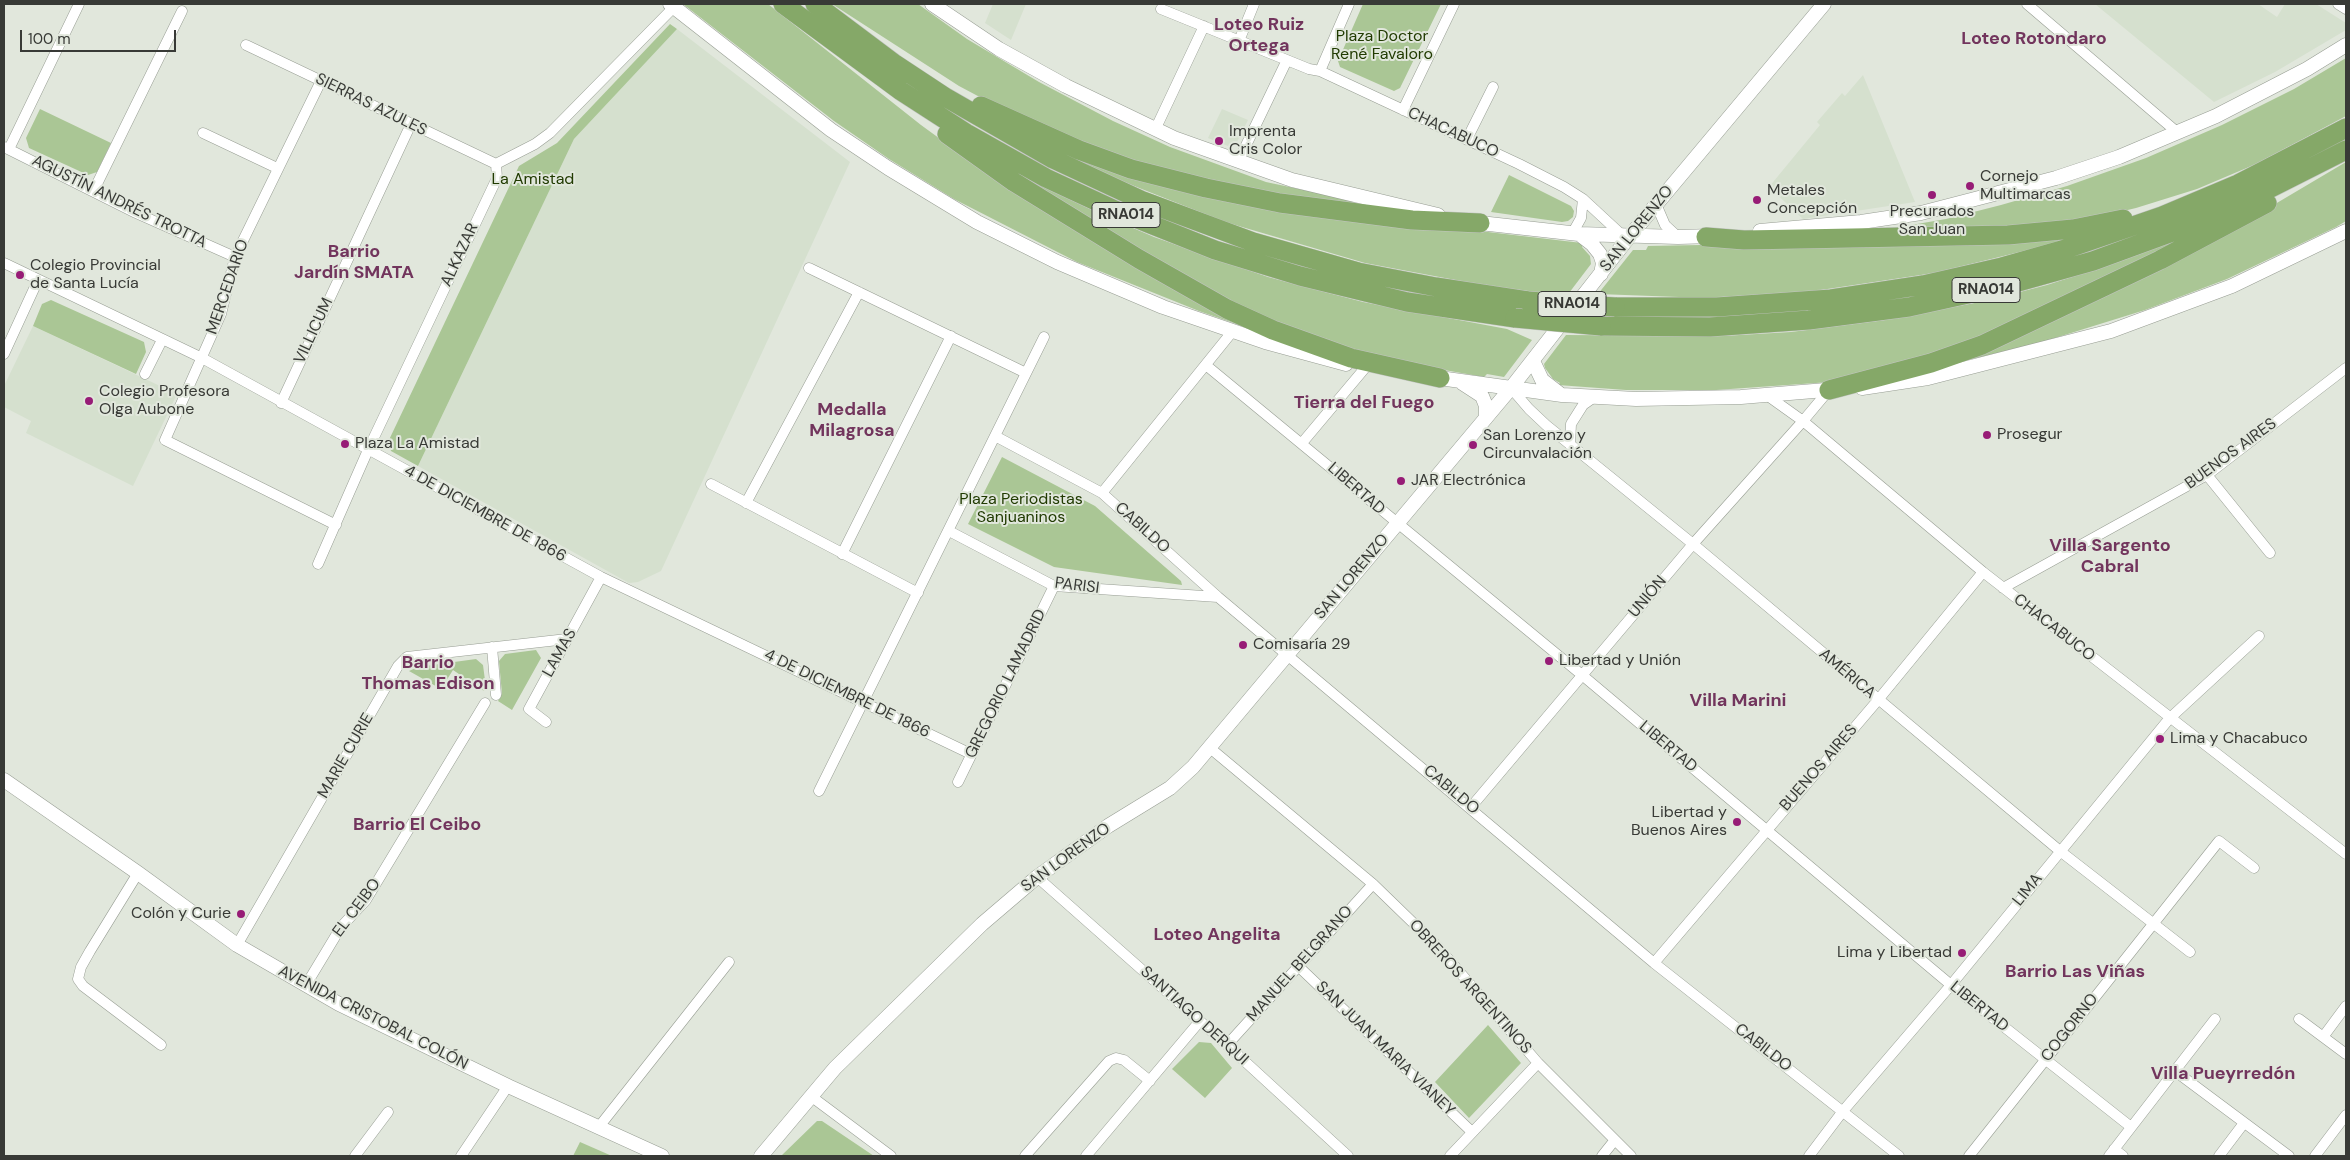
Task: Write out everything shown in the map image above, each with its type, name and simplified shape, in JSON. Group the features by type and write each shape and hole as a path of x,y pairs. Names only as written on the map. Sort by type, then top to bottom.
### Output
{"highway":[{"name":"RNA014","path":"783,4 845,51 926,107 999,152 1074,192 1152,226 1222,252 1322,282 1407,302 1515,318 1601,326 1702,327 1809,320 1909,306 2000,287 2093,261 2175,231 2237,205 2346,150"},
{"name":"RNA014","path":"815,4 842,26 922,82 990,124 1073,169 1161,209 1253,242 1358,272 1428,286 1528,301 1615,307 1698,308 1831,299 1915,286 1993,269 2053,253 2125,230 2200,200 2283,162 2346,128"},
{"path":"842,26 980,105 1054,140 1131,169 1206,188 1280,202 1412,220 1480,223"},
{"path":"845,51 954,139 1007,176 1208,300 1273,330 1328,350 1375,364 1440,378"},
{"path":"1829,390 1939,361 2011,332 2233,223 2346,150"},
{"path":"1706,236 1744,240 1800,240 2042,232 2102,224 2200,200"}],"street":[{"path":"6,148 79,4"},
{"path":"932,4 962,25 1032,68 1104,106 1155,130 1238,162 1344,194 1480,223 1575,234 1626,236 1706,236 1861,222 1936,210 2056,178 2178,133 2254,97 2346,45"},
{"path":"1239,41 1254,4"},
{"path":"1320,71 1349,4"},
{"path":"1403,110 1454,4"},
{"name":"SAN LORENZO","path":"761,1156 812,1098 835,1068 982,924 1038,877 1108,826 1170,788 1193,767 1511,388 1601,274 1626,236 1656,204 1824,4"},
{"path":"2026,4 2178,133"},
{"path":"2338,4 2346,9"},
{"path":"496,164 535,144 550,133 672,6 839,135 888,168 978,222 1078,272 1163,307 1232,332 1303,353 1366,368 1593,398 1682,399 1768,396 1863,388 1913,381 2111,332 2232,286 2346,231"},
{"name":"CHACABUCO","path":"1161,9 1309,69 1320,71 1557,183 1583,199 1626,236"},
{"path":"94,190 182,11"},
{"path":"1155,130 1204,26"},
{"name":"SIERRAS AZULES","path":"246,44 496,164"},
{"path":"1238,162 1287,60"},
{"name":"MERCEDARIO","path":"321,81 235,256 221,314 165,440 336,525"},
{"path":"1467,140 1493,87"},
{"name":"VILLICUM","path":"281,403 411,124"},
{"path":"203,133 277,168"},
{"name":"AGUSTÍN ANDRÉS TROTTA","path":"6,148 94,190 136,213 235,256"},
{"name":"ALKAZAR","path":"318,564 368,450 497,178 496,164"},
{"path":"1575,234 1581,218 1583,199"},
{"path":"1656,204 1665,225 1678,237"},
{"path":"1575,234 1600,254 1603,263 1601,274"},
{"name":"4 DE DICIEMBRE DE 1866","path":"4,263 202,358 601,577 971,754"},
{"path":"809,268 1026,373"},
{"path":"4,354 38,280"},
{"path":"746,503 859,292"},
{"path":"1102,493 1207,366 1232,332"},
{"path":"842,554 951,336"},
{"path":"819,791 1044,337"},
{"path":"145,374 162,340"},
{"path":"1533,361 1545,384 1562,395"},
{"name":"LIBERTAD","path":"1207,366 1582,675 1951,985 2044,1060 2132,1127"},
{"path":"1302,443 1366,368"},
{"name":"BUENOS AIRES","path":"2003,588 2207,475 2346,368"},
{"path":"1461,382 1482,396 1486,406 1486,418"},
{"name":"AMÉRICA","path":"1511,388 1529,409 1570,445 1693,544 2060,851 2190,952"},
{"name":"UNIÓN","path":"1472,808 1693,544 1804,421 1829,390"},
{"name":"CHACABUCO","path":"1768,396 1804,421 2003,588 2169,719 2346,854"},
{"path":"1570,445 1571,424 1583,405 1593,398"},
{"name":"CABILDO","path":"995,436 1102,493 1218,597 1472,808 1654,963 1899,1156"},
{"path":"2207,475 2270,553"},
{"path":"711,484 918,593"},
{"name":"PARISI","path":"949,531 1054,586 1218,597"},
{"name":"BUENOS AIRES","path":"1654,963 1766,829 1878,700 1983,572"},
{"name":"LAMAS","path":"546,722 529,709 601,577"},
{"name":"GREGORIO LAMADRID","path":"958,782 1054,586"},
{"name":"LIMA","path":"1809,1156 1843,1112 1951,985 2169,719 2259,636"},
{"name":"MARIE CURIE","path":"237,945 398,666 407,657 567,639"},
{"path":"492,647 496,695"},
{"name":"EL CEIBO","path":"306,985 340,927 366,900 485,703"},
{"name":"OBREROS ARGENTINOS","path":"1210,748 1373,884 1438,947 1538,1063 1631,1156"},
{"name":"AVENIDA CRISTOBAL COLÓN","path":"4,780 138,873 237,945 339,1004 508,1086 662,1156"},
{"name":"COGORNO","path":"1969,1156 2219,841 2254,868"},
{"path":"138,873 90,951 81,967 78,979 83,986 161,1045"},
{"name":"SANTIAGO DERQUI","path":"1038,877 1227,1044 1348,1156"},
{"name":"MANUEL BELGRANO","path":"1227,1044 1373,884"},
{"path":"598,1128 729,962"},
{"name":"SAN JUAN MARIA VIANEY","path":"1298,966 1472,1132"},
{"path":"2323,1036 2346,1006"},
{"path":"2123,1156 2112,1153 2214,1018"},
{"path":"2299,1019 2346,1054"},
{"path":"1086,1156 1200,1021"},
{"path":"1025,1156 1109,1061 1116,1058 1124,1060 1150,1081"},
{"path":"1450,1156 1538,1063"},
{"path":"2175,1071 2289,1156"},
{"path":"461,1156 508,1086"},
{"path":"812,1098 891,1156"},
{"path":"354,1156 388,1112"},
{"path":"2315,1156 2346,1115"},
{"path":"2219,1156 2244,1123"},
{"path":"1602,1156 1614,1141"}],"shaded area":[{"path":"993,4 1026,4 1011,40 985,23"},
{"path":"2095,4 2258,4 2277,17 2285,4 2316,4 2346,23 2346,30 2275,72 2214,102"},
{"path":"677,29 850,162 661,571 638,582 629,583 418,466 574,139"},
{"name":"Metales Concepción","path":"1863,75 1915,202 1803,219 1769,187 1820,125 1817,122 1842,93 1845,96"},
{"path":"1222,109 1248,120 1237,142 1228,146 1208,138"},
{"name":"Colegio Profesora Olga Aubone","path":"33,326 177,394 133,486 26,433 31,421 4,407 4,386"}],"green space":[{"path":"683,4 768,4 921,125 980,168 1248,328 1199,311 1077,262 954,199 889,159 834,121"},
{"path":"832,4 918,4 967,39 1039,82 1113,121 1170,147 1266,182 1393,209 1266,194 1160,170 1098,149 991,103 959,86"},
{"name":"Plaza Doctor René Favaloro","path":"1363,4 1441,4 1400,88 1394,91 1340,67 1338,61"},
{"name":"La Amistad","path":"670,24 677,29 574,139 418,466 391,451 388,442 519,166 557,143"},
{"path":"2346,58 2346,116 2256,164 2197,189 2136,208 2090,219 2049,225 1888,229 1946,219 2001,205 2067,186 2146,158 2222,125 2294,89"},
{"path":"40,109 111,143 97,172 88,175 29,148 26,138"},
{"path":"1039,142 1385,220 1584,243 1582,247 1590,256 1591,264 1569,293 1535,292 1482,285 1365,263 1225,222 1109,176"},
{"path":"2346,162 2346,221 2336,227 2227,279 2145,310 2042,342 1932,369 2238,226"},
{"path":"1016,173 1096,212 1154,237 1268,277 1363,302 1507,329 1532,340 1504,377 1487,374 1484,377 1354,354 1258,319 1014,174"},
{"path":"1509,175 1571,206 1574,211 1573,217 1568,221 1562,222 1491,212"},
{"path":"2185,237 1986,339 1830,382 1716,390 1626,390 1558,385 1560,383 1553,379 1544,364 1566,335 1723,336 1791,332 1885,320 1985,301 2047,285 2121,261"},
{"path":"2070,238 1934,273 1814,291 1706,298 1598,294 1633,250 1646,250 1648,246"},
{"path":"51,300 144,342 146,352 136,374 33,326 42,304"},
{"name":"Plaza Periodistas Sanjuaninos","path":"1002,457 1095,506 1181,581 1182,585 1054,567 968,524"},
{"path":"536,650 541,658 512,710 498,701 502,694 499,661 505,654"},
{"path":"476,659 483,665 486,688 484,691 453,670 441,689 409,671 418,667"},
{"path":"1488,1025 1521,1063 1469,1118 1435,1082"},
{"path":"1199,1042 1211,1043 1232,1068 1205,1098 1172,1069"},
{"path":"817,1121 822,1121 874,1156 781,1156"},
{"path":"580,1142 612,1156 573,1156"}],"place":[{"name":"Imprenta Cris Color","path":"1219,141"},
{"name":"Cornejo Multimarcas","path":"1970,186"},
{"name":"Precurados San Juan","path":"1932,195"},
{"name":"Metales Concepción","path":"1757,200"},
{"name":"Colegio Provincial de Santa Lucía","path":"20,275"},
{"name":"Colegio Profesora Olga Aubone","path":"89,401"},
{"name":"Prosegur","path":"1987,435"},
{"name":"Plaza La Amistad","path":"345,444"},
{"name":"San Lorenzo y Circunvalación","path":"1473,445"},
{"name":"JAR Electrónica","path":"1401,481"},
{"name":"Comisaría 29","path":"1243,645"},
{"name":"Libertad y Unión","path":"1549,661"},
{"name":"Lima y Chacabuco","path":"2160,739"},
{"name":"Libertad y Buenos Aires","path":"1737,822"},
{"name":"Colón y Curie","path":"241,914"},
{"name":"Lima y Libertad","path":"1962,953"}],"district":[{"name":"Loteo Ruiz Ortega","path":"1259,35"},
{"name":"Loteo Rotondaro","path":"2034,39"},
{"name":"Barrio Jardín SMATA","path":"354,262"},
{"name":"Tierra del Fuego","path":"1364,403"},
{"name":"Medalla Milagrosa","path":"852,420"},
{"name":"Villa Sargento Cabral","path":"2110,556"},
{"name":"Barrio Thomas Edison","path":"428,673"},
{"name":"Villa Marini","path":"1738,701"},
{"name":"Barrio El Ceibo","path":"417,825"},
{"name":"Loteo Angelita","path":"1217,935"},
{"name":"Barrio Las Viñas","path":"2075,972"},
{"name":"Villa Pueyrredón","path":"2223,1074"}]}
